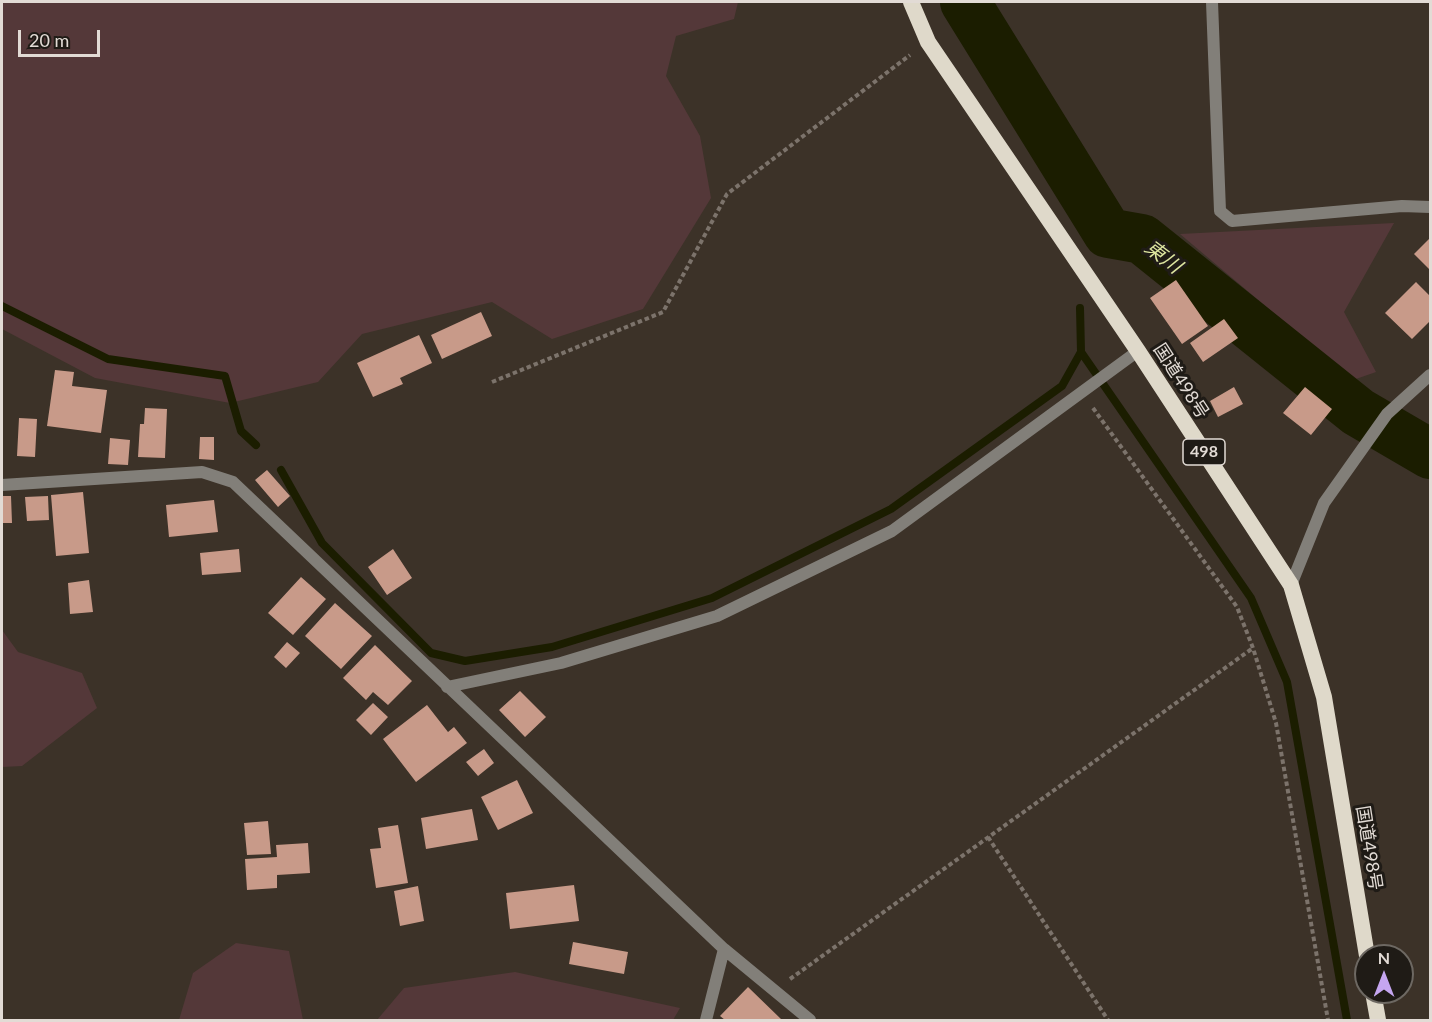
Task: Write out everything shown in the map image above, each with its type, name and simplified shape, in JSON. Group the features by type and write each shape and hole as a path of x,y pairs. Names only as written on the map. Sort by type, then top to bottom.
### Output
{"highway":[{"name":"国道498号","path":"911,2 928,42 1138,351 1291,585 1324,697 1365,944"},
{"path":"1375,1004 1378,1020"}],"street":[{"path":"1212,2 1220,211 1232,221 1402,207 1431,207"},
{"path":"447,687 561,663 717,616 892,531 1138,351"},
{"path":"1291,585 1324,503 1387,414 1431,375"},
{"path":"2,485 202,472 233,483 724,949 810,1020"},
{"path":"706,1020 724,949"}],"path":[{"path":"492,382 663,312 727,194 928,42"},
{"path":"1082,393 1237,607 1253,648 1275,723 1328,1020"},
{"path":"774,990 1253,648"},
{"path":"988,837 1108,1020"}],"shaded area":[{"path":"2,2 738,2 734,19 676,36 666,76 700,136 711,198 643,309 552,339 492,302 362,334 318,382 230,403 95,378 2,329"},
{"path":"1394,223 1344,312 1376,372 1353,380 1180,234"},
{"path":"2,630 18,652 82,673 97,708 22,766 2,767"},
{"path":"236,943 289,951 303,1020 179,1020 193,973"},
{"path":"515,972 680,1008 673,1020 377,1020 404,988"}],"building":[{"path":"1430,238 1430,270 1414,254"},
{"path":"1176,280 1208,326 1182,344 1150,298"},
{"path":"1416,282 1430,296 1430,321 1412,339 1385,313"},
{"path":"481,312 492,336 442,359 431,335"},
{"path":"1224,319 1238,338 1203,362 1190,343"},
{"path":"419,335 432,363 400,378 403,384 373,397 357,363"},
{"path":"55,370 74,372 72,386 107,390 101,433 47,426"},
{"path":"1234,387 1243,404 1218,417 1210,401"},
{"path":"1305,387 1332,409 1311,435 1283,413"},
{"path":"145,408 167,409 165,458 138,457 140,424 144,424"},
{"path":"19,418 37,419 35,457 17,456"},
{"path":"200,437 214,437 214,460 199,459"},
{"path":"110,438 130,440 128,465 108,464"},
{"path":"267,470 290,496 278,507 255,480"},
{"path":"83,492 89,553 56,556 51,495"},
{"path":"2,496 11,496 12,523 2,523"},
{"path":"48,496 49,520 27,521 25,497"},
{"path":"214,500 218,532 169,537 166,505"},
{"path":"239,549 241,572 202,575 200,553"},
{"path":"393,549 412,578 387,595 368,567"},
{"path":"301,577 326,599 293,635 268,613"},
{"path":"89,580 93,612 70,614 68,583"},
{"path":"335,603 372,636 341,669 305,636"},
{"path":"287,642 300,653 286,668 274,657"},
{"path":"375,645 412,681 388,705 373,692 366,700 343,678"},
{"path":"520,691 546,717 525,737 499,710"},
{"path":"373,703 388,717 371,735 356,720"},
{"path":"427,705 448,732 454,727 467,743 416,782 383,739"},
{"path":"484,749 494,763 478,776 466,762"},
{"path":"517,780 533,813 498,830 481,797"},
{"path":"472,809 478,840 426,849 421,818"},
{"path":"268,821 271,854 247,855 244,823"},
{"path":"398,825 408,883 376,888 370,849 381,848 378,828"},
{"path":"308,843 310,873 277,875 277,888 247,890 245,859 277,857 276,845"},
{"path":"574,885 579,921 510,929 506,893"},
{"path":"418,886 424,921 400,926 394,891"},
{"path":"573,942 628,952 624,974 569,964"},
{"path":"748,987 782,1020 725,1020 720,1016"}],"waterway":[{"name":"東川","path":"965,2 1108,233 1142,239 1358,412 1430,454"},
{"path":"2,306 108,359 225,376 241,431 256,445"},
{"path":"281,470 322,543 431,653 465,661 552,647 712,598 891,509 1062,386 1081,352 1080,308"},
{"path":"1081,352 1251,598 1287,682 1347,1020"}]}
